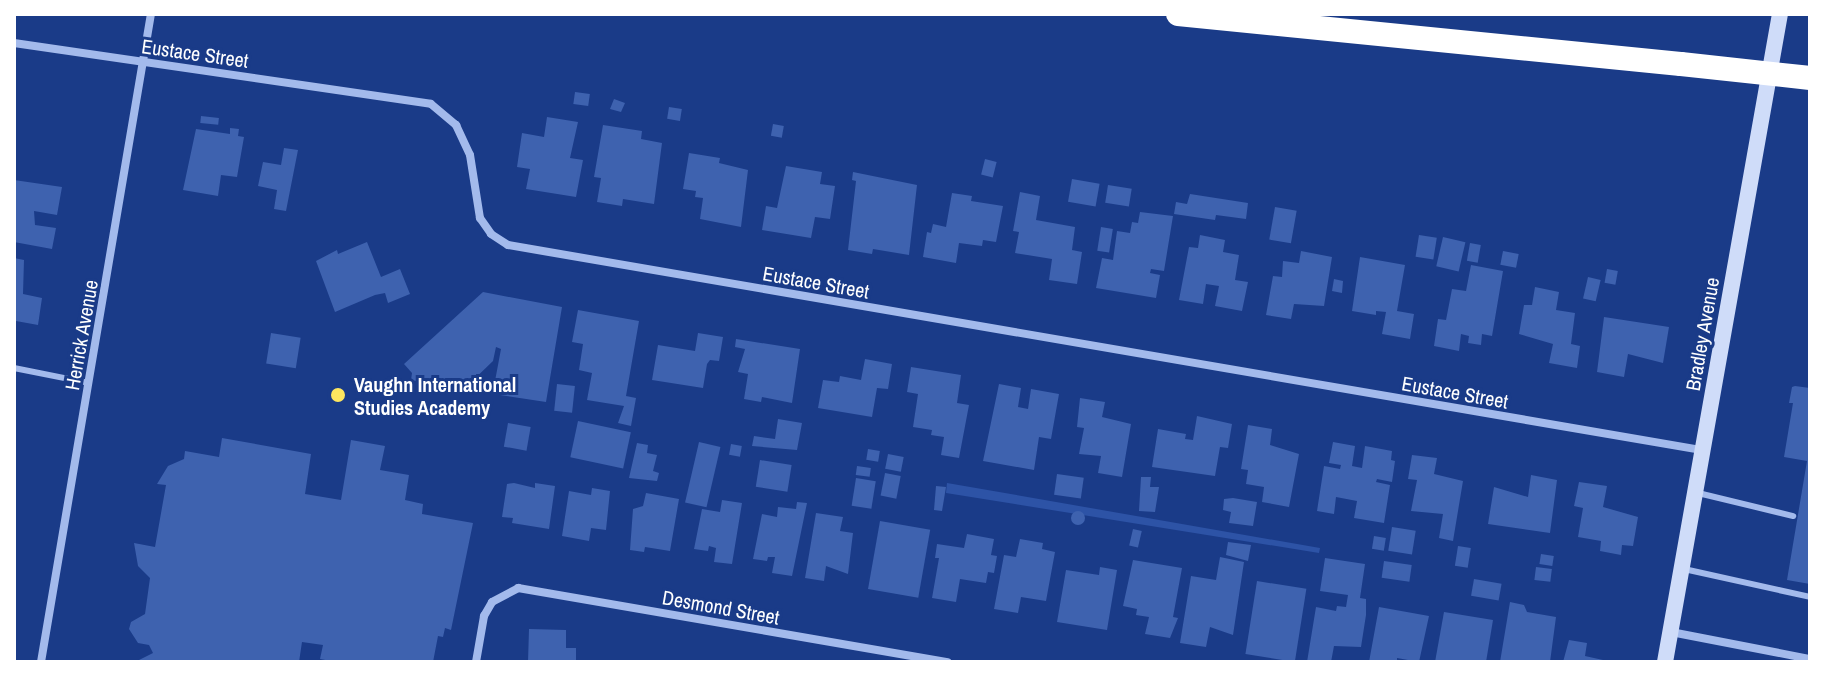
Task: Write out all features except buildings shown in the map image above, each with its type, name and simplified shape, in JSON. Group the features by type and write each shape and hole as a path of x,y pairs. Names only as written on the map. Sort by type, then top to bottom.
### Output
{"highway":[{"path":"1178,14 1810,78"}],"street":[{"name":"Herrick Avenue","path":"41,662 151,14"},
{"name":"Bradley Avenue","path":"1665,662 1780,14"},
{"name":"Eustace Street","path":"14,43 431,104 456,125 470,155 480,218 491,234 508,245 1701,450"},
{"name":"Desmond Street","path":"476,662 482,625 492,602 518,588 948,662"},
{"path":"1670,632 1810,659"}],"lane":[{"path":"14,368 89,383"},
{"path":"1694,492 1793,516"},
{"path":"1681,568 1810,597"}],"shaded area":[{"path":"947,483 1320,548 1319,553 946,493"}],"place":[{"name":"Vaughn International Studies Academy","path":"338,395"}]}
